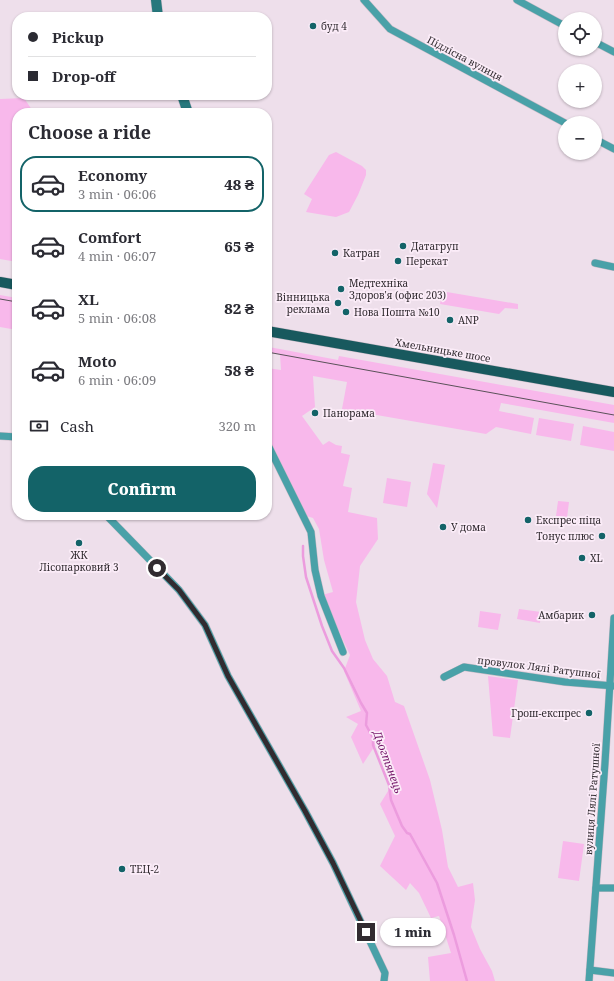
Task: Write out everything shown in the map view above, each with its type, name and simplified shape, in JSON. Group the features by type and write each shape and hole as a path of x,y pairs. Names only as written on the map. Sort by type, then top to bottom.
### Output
{"main road":[{"path":"156,0 157,12"},
{"path":"0,282 12,284"},
{"name":"Хмельницьке шосе","path":"272,332 614,392"}],"street":[{"name":"Підлісна вулиця","path":"364,0 390,29 558,119"},
{"path":"517,0 558,22"},
{"path":"602,46 614,52"},
{"path":"602,143 614,149"},
{"path":"595,263 614,267"},
{"path":"0,436 12,437"},
{"path":"272,453 311,532 315,570 321,596 343,652"},
{"path":"111,520 179,590 205,625 228,676 333,863 385,973 384,981"},
{"name":"вулиця Лялі Ратушної","path":"589,981 612,686 614,618"},
{"name":"провулок Лялі Ратушної","path":"444,677 464,667 565,682 612,686"},
{"path":"596,888 614,888"},
{"path":"590,970 614,973"}],"shaded area":[{"path":"0,99 25,100 31,108 12,108 12,261 0,259"},
{"path":"336,152 362,166 366,170 366,175 358,195 349,212 336,217 306,212 312,199 304,194 329,155"},
{"path":"435,290 518,304 518,309 505,308 499,314 440,304 441,299 434,298"},
{"path":"0,295 12,297 12,329 0,327"},
{"path":"272,348 338,360 339,356 614,405 614,423 501,403 499,411 534,418 531,434 496,427 486,434 342,409 347,382 313,376 315,407 302,416 323,445 329,441 336,445 342,446 341,453 350,455 343,486 352,488 348,512 377,518 378,539 360,566 356,602 365,640 373,659 387,676 395,702 404,706 430,780 442,830 448,867 458,887 473,883 475,900 471,927 480,949 492,971 495,981 430,981 428,957 451,953 439,916 431,918 419,893 410,883 406,890 380,866 395,836 380,804 393,783 376,744 363,764 351,737 358,724 346,717 361,711 344,671 350,655 322,595 333,592 324,560 319,529 313,518 303,515 272,453 272,369 281,370 280,354 272,353"},
{"path":"539,418 574,424 571,441 536,435"},
{"path":"583,426 614,432 614,451 580,445"},
{"path":"433,463 445,465 437,508 427,494"},
{"path":"387,478 411,482 407,507 383,503"},
{"path":"558,501 569,502 567,518 556,516"},
{"path":"519,609 541,612 540,623 517,619"},
{"path":"480,611 501,614 498,630 478,627"},
{"path":"488,676 518,680 510,738 493,736"},
{"path":"563,841 584,844 579,881 558,878"}],"waterway":[{"name":"Дьогтянець","path":"303,546 306,577 322,626 332,651 344,668 367,713 366,725 373,738 373,745 389,785 391,800 402,826 407,833 410,834 437,883 467,981"}],"tram line":[{"path":"0,299 12,301"},
{"path":"272,353 614,415"}],"place":[{"name":"буд 4","path":"313,26"},
{"name":"Датагруп","path":"403,246"},
{"name":"Катран","path":"335,253"},
{"name":"Перекат","path":"398,261"},
{"name":"Медтехніка Здоров'я (офис 203)","path":"341,289"},
{"name":"Вінницька реклама","path":"338,303"},
{"name":"Нова Пошта №10","path":"346,312"},
{"name":"ANP","path":"450,320"},
{"name":"Панорама","path":"315,413"},
{"name":"Експрес піца","path":"528,520"},
{"name":"У дома","path":"443,527"},
{"name":"Тонус плюс","path":"602,536"},
{"name":"ЖК Лісопарковий 3","path":"79,543"},
{"name":"XL","path":"582,558"},
{"name":"Амбарик","path":"592,615"},
{"name":"Грош-експрес","path":"589,713"},
{"name":"ТЕЦ-2","path":"122,869"}],"route":[{"path":"157,568 179,590 205,625 228,676 305,811 333,863 366,932"}]}
